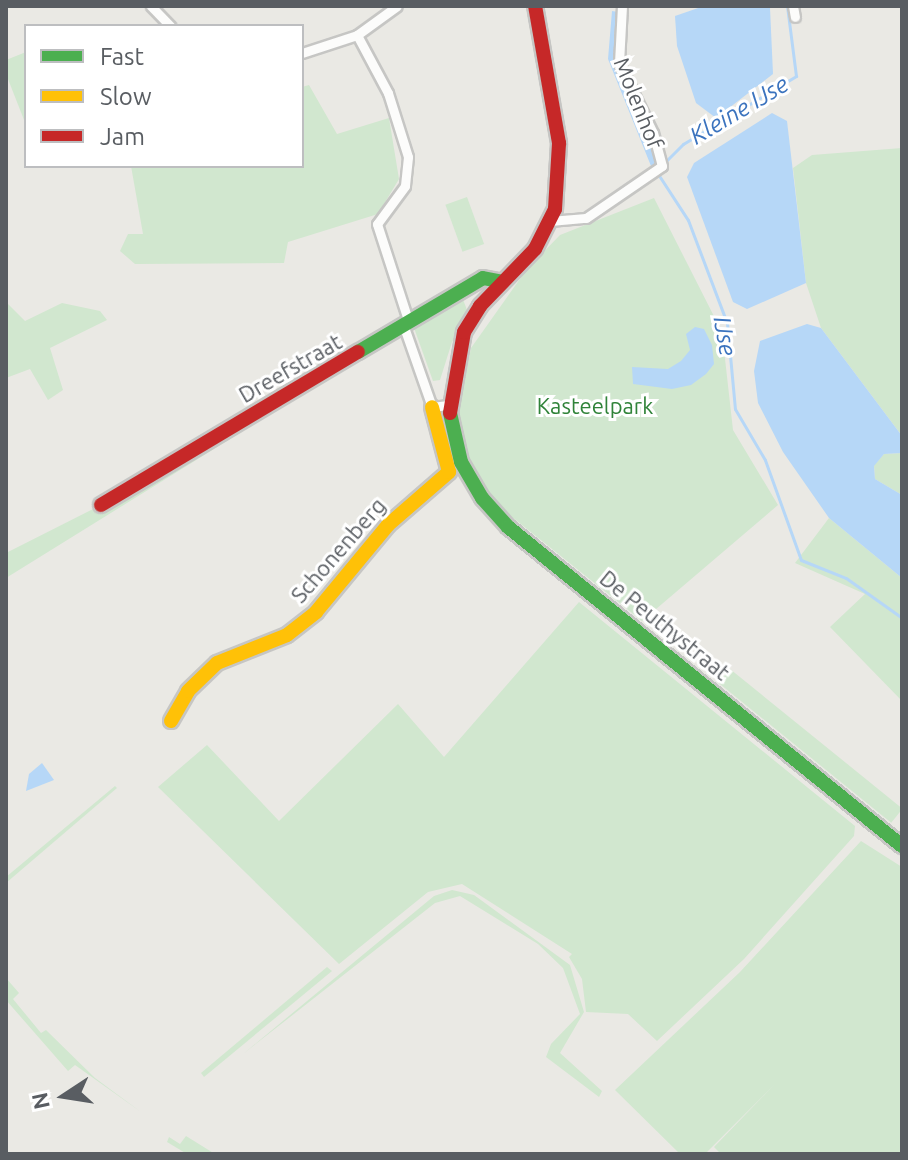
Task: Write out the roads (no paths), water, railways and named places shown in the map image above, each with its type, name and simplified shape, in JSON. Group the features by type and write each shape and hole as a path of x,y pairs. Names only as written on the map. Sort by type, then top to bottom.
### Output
{"main road":[{"name":"De Peuthystraat","path":"536,12 560,156 560,185 550,221 535,249 503,282 464,332 448,405 461,462 482,498 508,527 902,846"},
{"name":"Dreefstraat","path":"101,505 483,278 503,282"},
{"name":"Schonenberg","path":"171,721 188,691 217,663 287,635 316,612 388,525 449,472 432,407"}],"street":[{"path":"151,6 168,24"},
{"path":"304,52 357,35 397,6"},
{"name":"Molenhof","path":"550,221 586,218 656,171 663,163 656,141 619,63 622,6"},
{"path":"793,6 795,17"},
{"path":"357,35 388,93 408,157 405,186 377,224 432,407 448,405"}],"water":[{"path":"704,6 770,8 773,74 716,118 696,103 677,46 675,16"},
{"path":"612,11 618,12 614,60 651,144 657,168 653,171 608,59"},
{"path":"772,113 787,121 806,283 747,309 733,302 687,177 694,163"},
{"path":"807,324 821,328 902,436 902,453 884,454 874,466 875,479 902,495 902,578 829,518 783,452 758,403 754,371 760,341"},
{"path":"695,327 704,329 712,345 714,364 706,374 691,385 672,389 633,384 632,367 668,369 681,361 690,350 686,334"},
{"path":"42,763 54,780 26,791 29,774"}],"waterway":[{"name":"Kleine IJse","path":"667,160 683,144 796,76 787,6"},
{"name":"IJse","path":"658,174 688,220 727,323 735,409 765,460 801,560 846,578 902,618"}],"park label":[{"name":"Kasteelpark","path":"595,406"}]}
